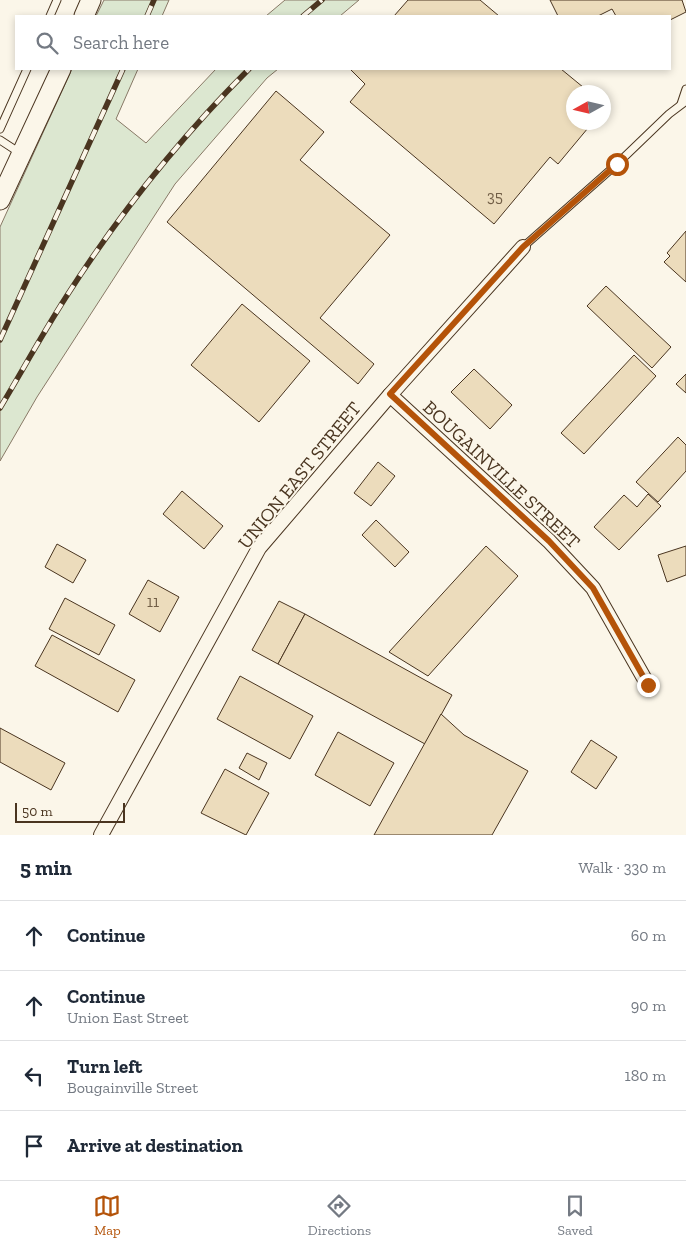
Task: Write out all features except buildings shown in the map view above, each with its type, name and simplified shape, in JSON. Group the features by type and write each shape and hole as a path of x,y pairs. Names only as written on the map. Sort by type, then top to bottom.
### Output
{"main road":[{"path":"84,15 91,0"},
{"path":"0,200 61,70"}],"street":[{"name":"UNION EAST STREET","path":"101,835 259,548 390,394 523,247"},
{"name":"BOUGAINVILLE STREET","path":"390,394 549,541 593,588 648,685"}],"lane":[{"path":"50,15 57,0"},
{"path":"0,129 27,70"},
{"path":"523,247 684,102 686,89"},
{"path":"0,140 22,155"}],"green space":[{"path":"104,0 169,0 162,15 96,15"},
{"path":"285,0 359,0 341,15 267,15"},
{"path":"72,70 138,70 116,119 146,143 215,70 277,70 267,78 175,184 37,397 0,461 0,227"}],"railway":[{"path":"147,15 154,0"},
{"path":"304,15 322,0"},
{"path":"0,340 123,70"},
{"path":"0,408 57,311 107,236 175,150 223,95 248,70"}],"route":[{"path":"617,164 523,247 390,394 549,541 593,588 648,685"}]}
